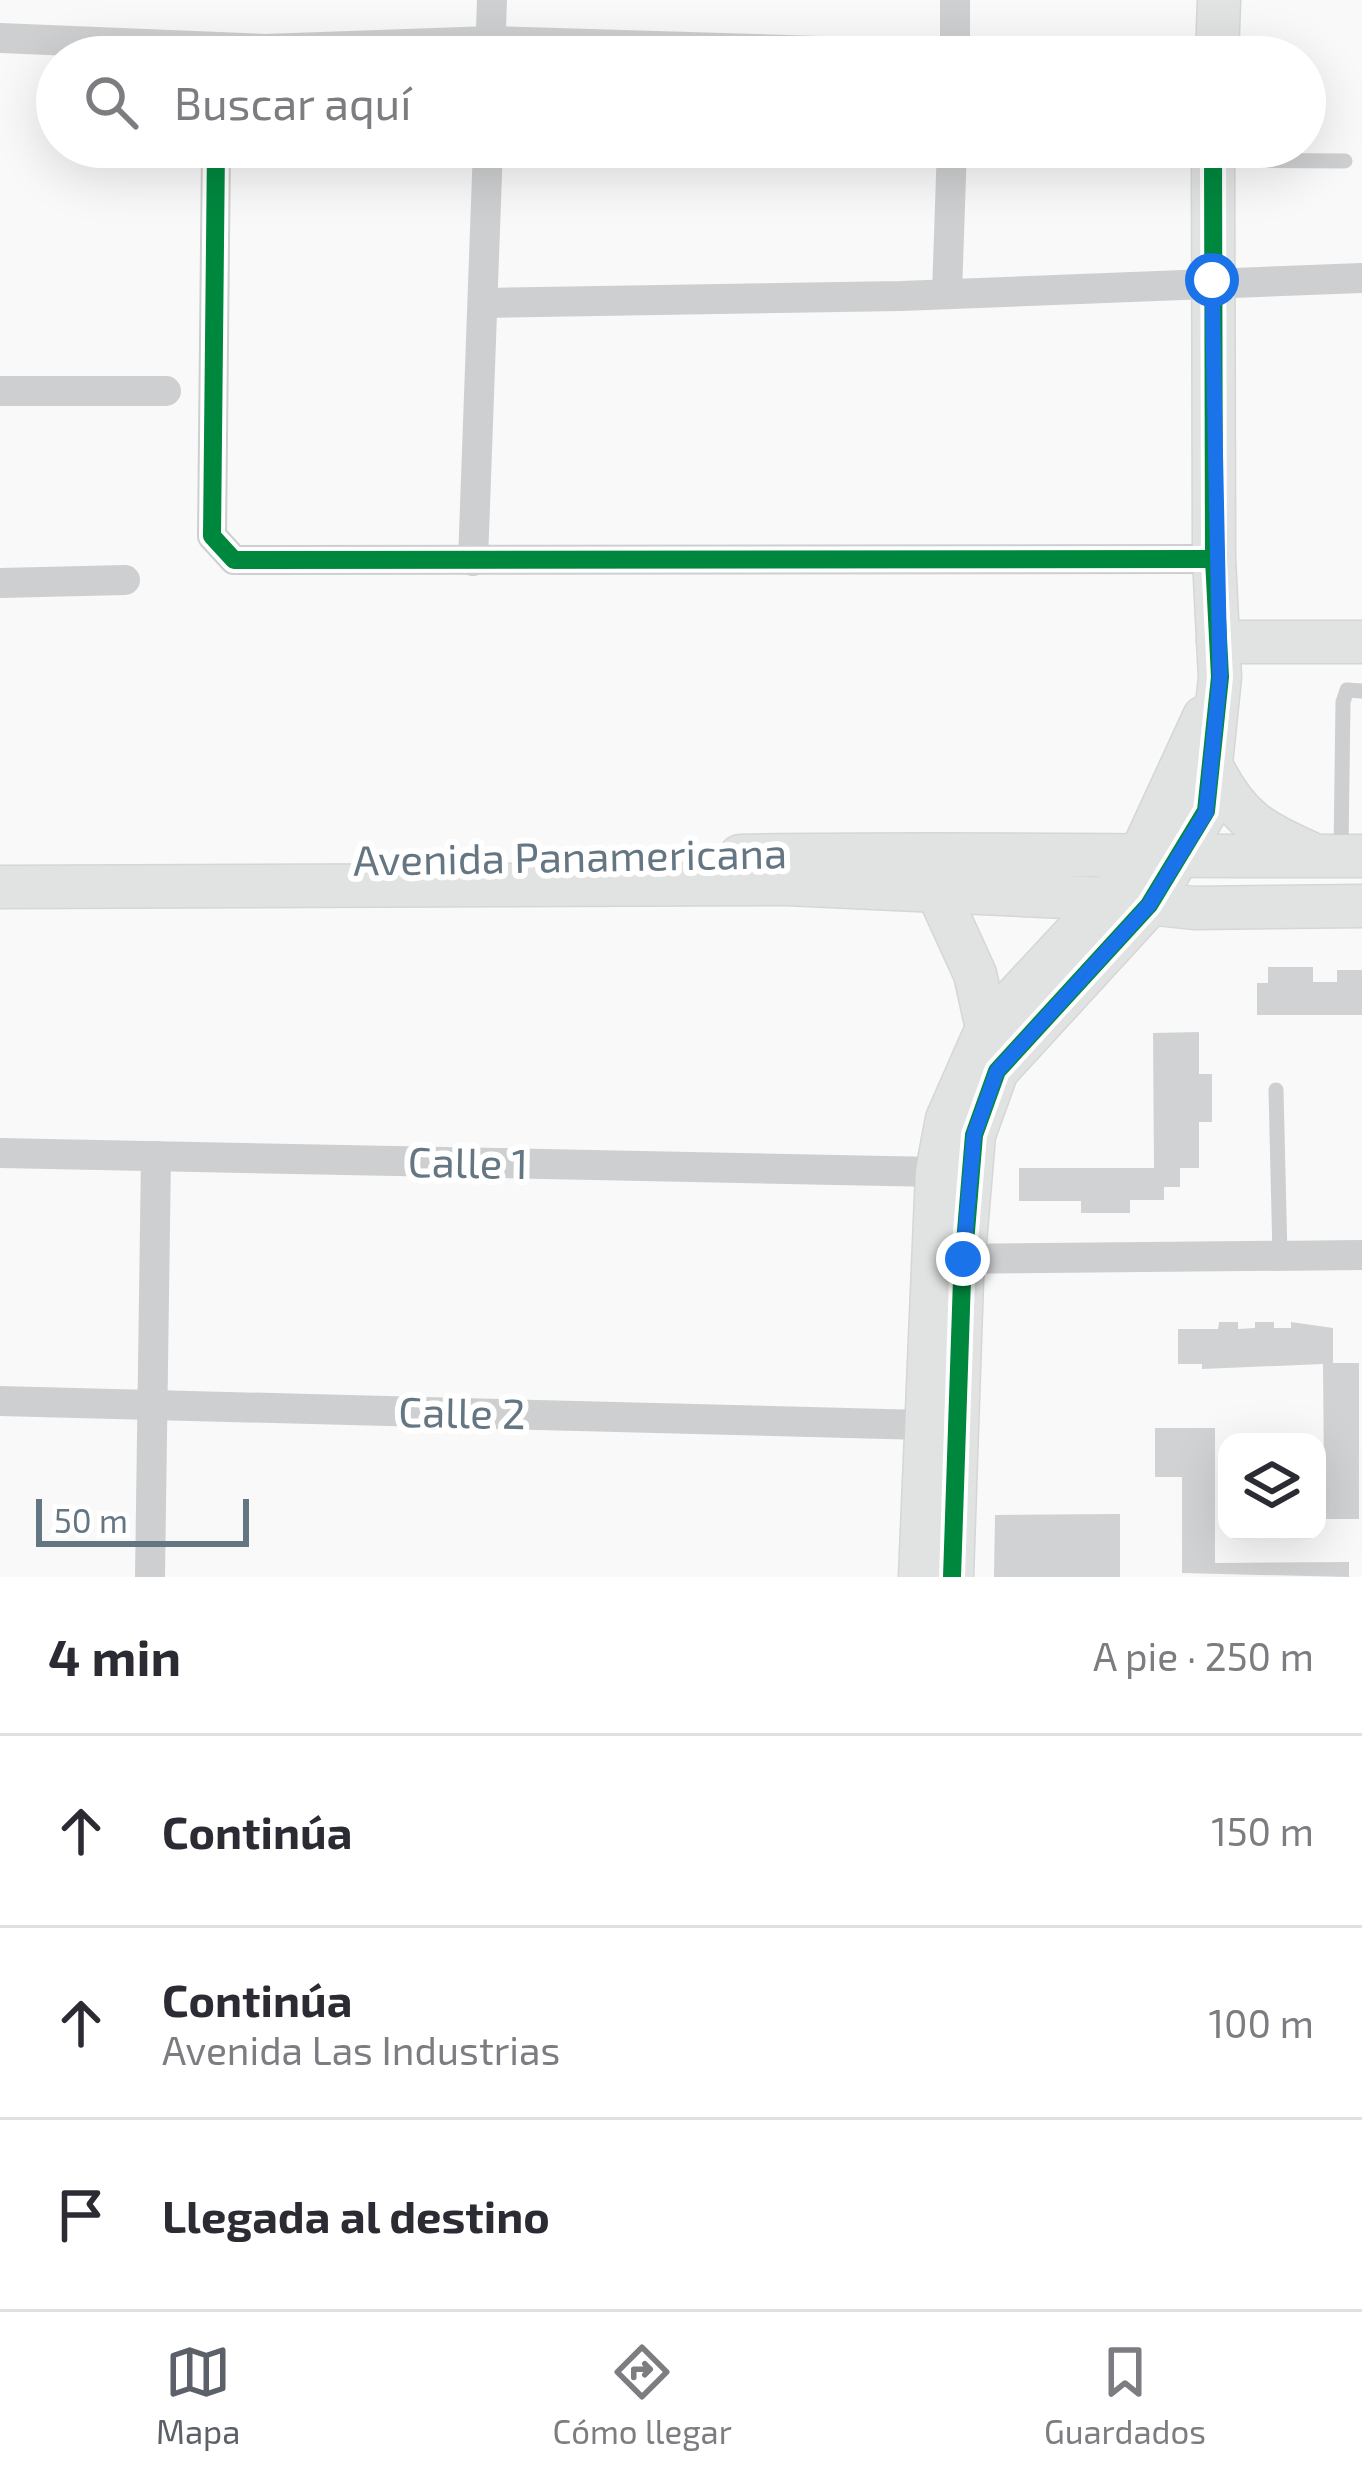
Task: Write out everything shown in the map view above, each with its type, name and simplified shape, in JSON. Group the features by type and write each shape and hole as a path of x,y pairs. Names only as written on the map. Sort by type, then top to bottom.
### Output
{"main road":[{"path":"1218,36 1219,0"},
{"path":"952,1577 948,1259 937,1172 947,1120 987,1028 1182,859 1206,812 1201,764 1219,660 1214,560 1213,168"},
{"path":"1219,660 1362,642"},
{"path":"1047,851 1131,815 1201,764"},
{"path":"920,1577 925,1425 948,1259 974,1135 997,1071 1076,983 1129,902 1140,853 1201,764"},
{"path":"1201,764 1232,806 1266,834 1340,856"},
{"name":"Avenida Panamericana","path":"0,860 582,860 1047,851 1182,859 1340,856"},
{"name":"Avenida Panamericana","path":"0,887 787,884 1194,908 1362,906"},
{"path":"938,893 975,974 987,1028"},
{"path":"1076,983 1194,908"}],"street":[{"path":"491,36 492,0"},
{"path":"955,0 955,36"},
{"path":"0,38 36,40"},
{"path":"216,168 212,536 234,560 1214,560"},
{"path":"473,561 488,168"},
{"path":"947,293 951,168"},
{"path":"485,303 1362,278"},
{"path":"0,392 166,391"},
{"path":"0,583 125,580"},
{"name":"Calle 1","path":"0,1153 937,1172"},
{"path":"150,1577 156,1156"},
{"path":"948,1259 1362,1255"},
{"name":"Calle 2","path":"0,1401 925,1425"}],"lane":[{"path":"1326,160 1345,161"},
{"path":"1340,856 1343,702 1347,690 1362,691"},
{"path":"1276,1090 1280,1256"}],"building":[{"path":"1268,967 1313,967 1313,982 1337,982 1337,970 1362,970 1362,1015 1257,1015 1257,983 1268,983"},
{"path":"1199,1032 1199,1074 1212,1074 1212,1122 1199,1122 1199,1168 1180,1168 1180,1187 1164,1187 1164,1200 1130,1200 1130,1213 1081,1213 1081,1201 1019,1201 1019,1168 1154,1168 1153,1033"},
{"path":"1219,1322 1238,1322 1238,1329 1255,1328 1255,1322 1274,1322 1274,1328 1291,1328 1291,1322 1333,1328 1333,1363 1359,1363 1359,1519 1326,1519 1323,1364 1202,1369 1202,1364 1178,1364 1178,1329 1218,1329"},
{"path":"1155,1428 1215,1428 1215,1563 1349,1562 1349,1577 1182,1573 1182,1477 1155,1477"},
{"path":"1120,1514 1120,1577 994,1577 995,1515"}],"cycle path":[{"path":"216,168 212,536 234,560 1214,559"},
{"path":"952,1577 962,1279 974,1135 997,1071 1149,905 1206,811 1220,677 1214,559 1213,168"}],"route":[{"path":"963,1259 974,1135 997,1071 1149,905 1182,859 1206,812 1220,677 1214,560 1212,280"}]}
